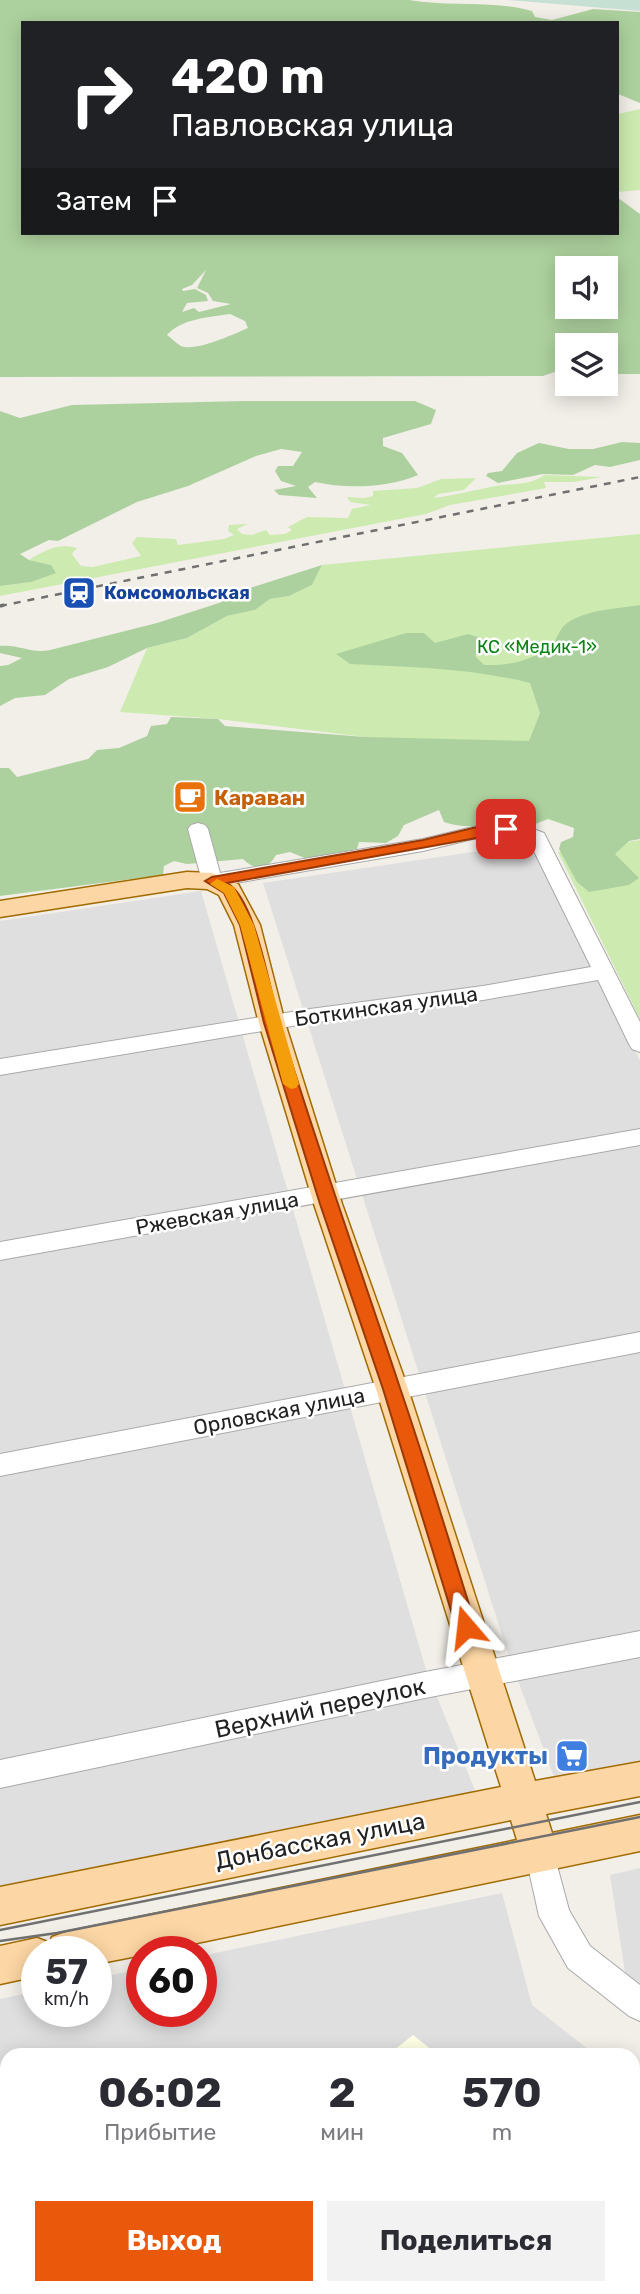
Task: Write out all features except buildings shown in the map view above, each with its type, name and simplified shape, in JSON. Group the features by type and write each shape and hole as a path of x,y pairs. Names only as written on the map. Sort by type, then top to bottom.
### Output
{"main road":[{"path":"0,909 187,880 212,881 229,890 237,901 247,925 272,1023 325,1194 392,1389 481,1675 525,1800 540,1853"},
{"name":"Донбасская улица","path":"0,1906 640,1779"},
{"path":"112,1941 640,1833"},
{"path":"0,1965 21,1960"}],"street":[{"path":"198,829 212,881 423,845 477,832 506,829 523,831 537,837 640,1044"},
{"name":"Боткинская улица","path":"0,1067 605,972"},
{"name":"Ржевская улица","path":"0,1251 640,1137"},
{"name":"Орловская улица","path":"0,1465 640,1342"},
{"name":"Верхний переулок","path":"0,1774 640,1644"},
{"path":"540,1853 555,1916 579,1957 640,2006"}],"shaded area":[{"path":"507,0 640,0 640,11"},
{"path":"534,843 640,1061 640,1760 554,1777 508,1654 263,883"},
{"path":"201,891 426,1670 476,1793 0,1886 0,921"},
{"path":"640,1868 640,1984 625,1972 610,1875"},
{"path":"502,1893 532,2005 586,2048 0,2048 0,1999 21,1994 21,2027 112,2027 112,1975 126,1972 126,2027 217,2027 217,1953"},
{"path":"413,2035 429,2048 397,2048"}],"green space":[{"path":"0,0 409,0 517,8 532,11 535,17 552,20 593,9 640,12 640,103 619,94 619,21 21,21 21,235 619,235 619,199 640,214 640,374 618,374 618,333 555,333 555,372 543,376 0,377","holes":["206,270 197,288 208,293 213,301 231,304 199,312 194,308 182,312 187,303 208,301 206,295 195,289 182,289 192,285","230,314 245,321 248,328 196,347 181,346 167,335 180,325 205,318"]},
{"path":"640,109 640,190 619,192 619,114"},
{"path":"415,401 436,410 431,424 383,438 383,446 402,453 418,475 394,483 367,486 315,482 308,487 317,498 279,495 274,490 296,486 281,481 275,471 278,466 293,466 302,452 281,449 256,456 188,486 137,502 58,541 49,540 20,554 29,560 51,565 56,573 31,582 0,586 0,411 20,418 72,405"},
{"path":"622,442 640,443 640,460 610,467 595,465 573,475 543,474 498,483 486,476 488,473 502,471 517,453 539,443 569,449 593,449"},
{"path":"544,475 602,477 573,482 544,482 546,488 450,505 426,514 0,596 0,586 31,582 51,565 29,560 46,550 58,547 77,548 72,554 81,566 93,567 141,556 132,543 137,537 176,539 178,545 224,539 234,535 228,531 229,525 248,524 237,529 242,534 252,535 266,530 270,535 285,534 292,530 288,527 307,517 348,518 352,509 371,505 350,502 347,497 373,496 373,491 417,488 441,479 476,478 464,490 438,494 434,498 495,486 527,483"},
{"name":"КС «Медик-1»","path":"640,534 640,736 546,750 365,737 218,719 120,712 147,648 187,638 227,616 255,610 270,599 289,596 312,585 322,565"},
{"path":"322,565 312,585 289,596 270,599 255,610 227,616 187,638 147,648 108,667 69,679 45,695 15,698 0,706 0,666 22,658 0,653 0,646 50,650 157,623 219,603 250,588"},
{"path":"640,605 640,839 629,841 615,854 639,878 629,885 589,892 577,882 559,849 561,842 573,837 574,828 548,819 525,828 505,824 455,825 444,822 439,810 404,825 398,836 386,843 359,842 357,849 307,859 290,852 276,855 269,864 261,868 252,866 243,859 187,864 174,861 164,866 163,875 0,896 0,768 9,768 17,777 88,759 97,750 119,748 147,736 151,726 167,724 171,717 218,719 225,726 365,737 529,741 540,713 530,683 463,671 350,664 336,654 406,633 424,633 435,643 468,634 485,639 475,656 484,665 502,665 527,659 551,646 564,626 583,615"},
{"path":"640,840 640,1019 558,852"}],"tram line":[{"path":"0,1930 640,1802"},
{"path":"0,1941 57,1933 640,1817"}],"railway":[{"path":"4,605 0,606 640,477"}],"slow traffic":[{"path":"217,884 229,890 247,925 291,1084"}],"place":[{"name":"Комсомольская","path":"79,593"},
{"name":"Караван","path":"190,797"},
{"name":"Продукты","path":"572,1756"}],"route":[{"path":"466,1627 392,1389 328,1204 272,1023 247,925 229,890 212,881 506,829"}]}
